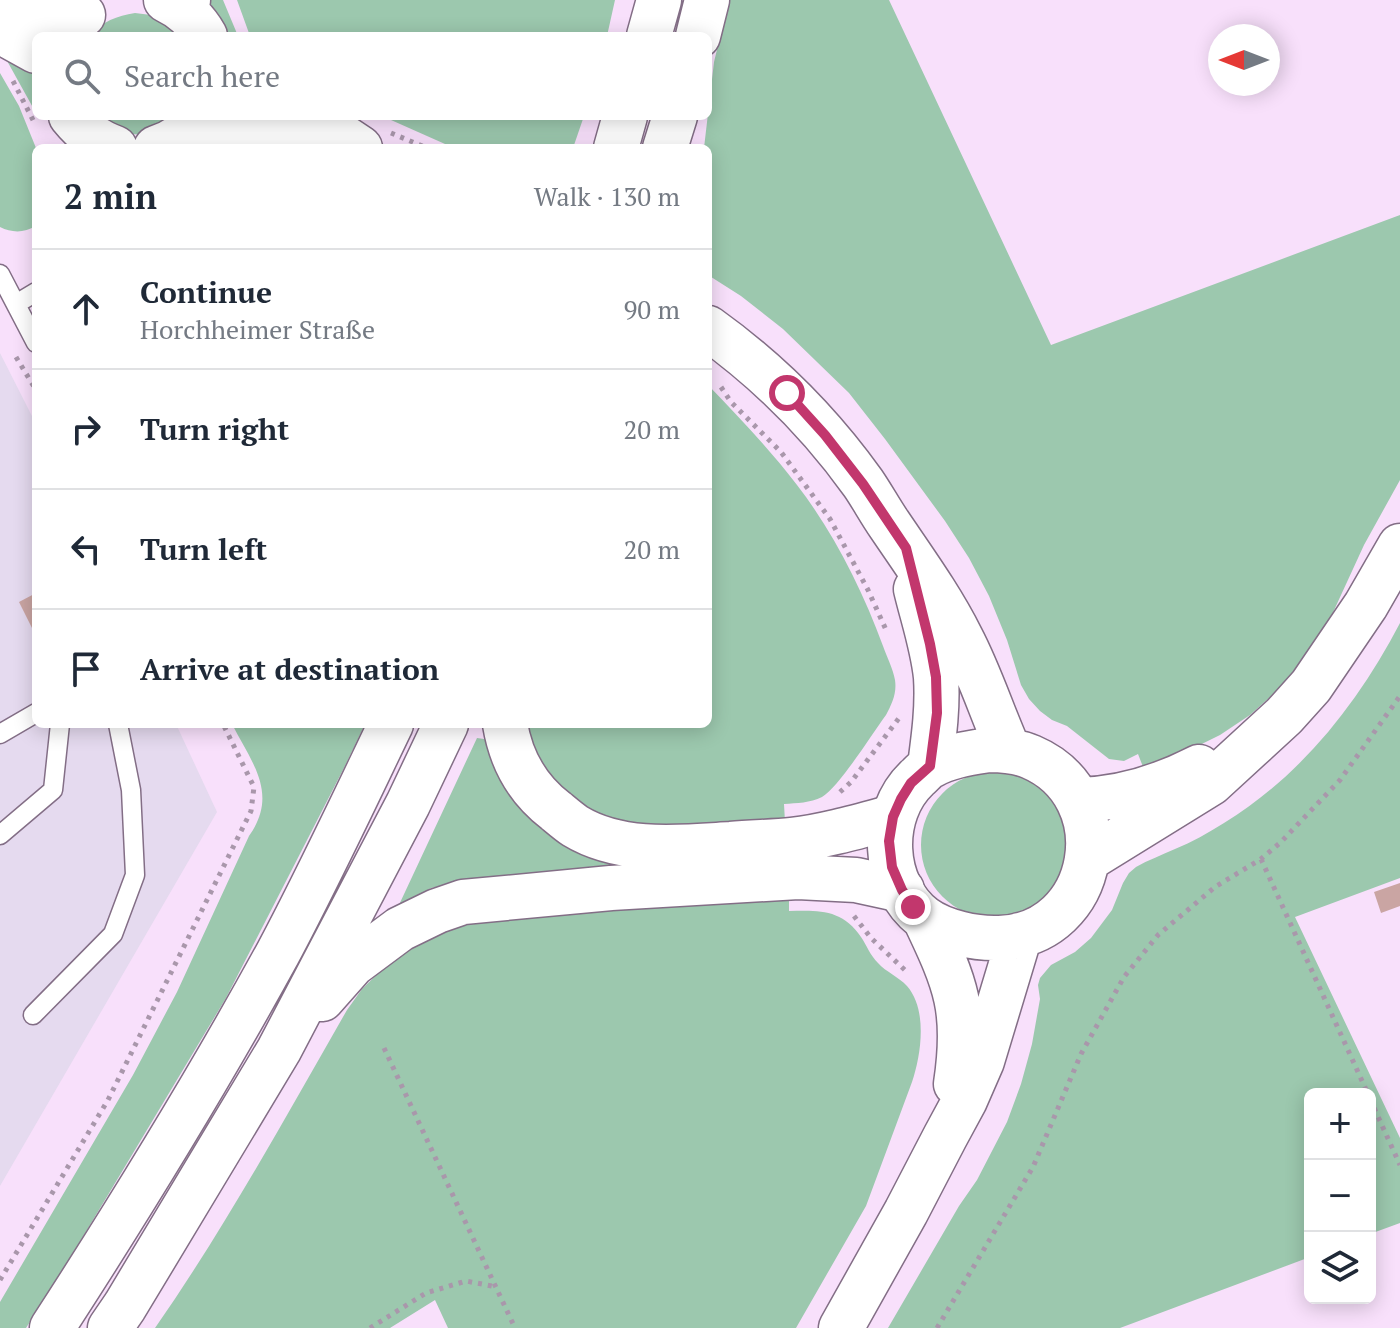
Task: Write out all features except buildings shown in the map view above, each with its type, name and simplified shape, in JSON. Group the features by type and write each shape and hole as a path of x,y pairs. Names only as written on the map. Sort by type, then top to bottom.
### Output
{"main road":[{"path":"15,0 46,14 86,17"},
{"path":"649,0 649,32"},
{"path":"650,32 659,0"},
{"path":"699,32 707,0"},
{"path":"166,144 186,133 198,120"},
{"path":"202,120 279,144"},
{"path":"299,120 342,136 354,144"},
{"path":"617,144 624,120"},
{"path":"666,144 674,120"},
{"path":"712,331 787,393 863,484 960,636 1009,751"},
{"path":"1088,859 1211,783 1284,716 1311,686 1366,605 1400,546"},
{"path":"906,548 936,677 937,713 930,766"},
{"path":"52,1328 217,1062 285,938 389,728"},
{"path":"110,1328 279,1050 408,804 444,728"},
{"path":"506,728 519,770 539,798 577,827 610,840 644,846 682,847 794,840 893,817"},
{"path":"1078,800 1098,800 1142,790 1193,770 1262,735"},
{"path":"279,1050 353,964 400,929 463,902 611,888 798,877 856,880 914,904 945,928 982,938 1020,935 1062,911 1080,885 1088,859 1087,826 1078,800 1065,782 1049,767 1030,756 1009,751 970,753 930,766 911,783 901,799 893,817 889,841 892,867 914,904 953,980 958,1002 961,1048 945,1137"},
{"path":"841,1328 965,1100 982,1061 1020,935"}],"lane":[{"path":"0,274 32,335"},
{"path":"16,304 32,294"},
{"path":"0,734 32,715"},
{"path":"0,835 53,790 60,728"},
{"path":"33,1015 113,934 135,875 131,790 119,728"}],"path":[{"path":"14,50 32,74"},
{"path":"937,1328 1033,1167 1081,1054 1124,977 1158,935 1215,887 1261,859 1281,842 1340,780 1400,696"},
{"path":"0,1280 108,1100 251,811 254,787 225,728"},
{"path":"1261,859 1365,1088"},
{"path":"384,1048 515,1328"},
{"path":"1376,1112 1400,1165"},
{"path":"370,1328 426,1293 466,1281 497,1287"}],"shaded area":[{"path":"0,353 32,416 32,728 178,728 217,812 0,1186"}],"green space":[{"path":"206,0 223,0 236,32 220,32"},
{"path":"237,0 615,0 608,32 249,32"},
{"path":"729,0 889,0 1051,345 1400,215 1400,480 1315,645 1278,690 1250,715 1220,735 1145,772 1138,754 1124,761 1109,759 1067,726 1040,711 1029,699 989,596 969,558 885,439 849,393 783,329 712,278 712,144 704,144 707,120 712,120 714,62"},
{"path":"135,13 151,15 177,32 94,32 110,20"},
{"path":"6,59 32,65 32,106"},
{"path":"0,73 19,106 34,144 32,228 14,231 0,227"},
{"path":"100,120 173,120 146,133 119,130"},
{"path":"391,120 583,120 574,144 445,144"},
{"path":"712,389 797,485 846,562 891,667 895,680 892,703 855,759 829,791 817,799 784,804 785,822 644,834 561,797 518,728 712,728"},
{"path":"1400,623 1400,878 1295,917 1400,1138 1400,1223 1376,1232 1376,1088 1304,1088 1304,1259 1120,1328 888,1328 977,1180 1007,1122 1032,1044 1040,999 1040,978 1051,965 1075,952 1091,938 1112,910 1123,883 1136,867 1224,823 1252,804 1303,760 1347,709"},
{"path":"234,728 363,728 226,998 60,1275 26,1328 0,1328 0,1302 133,1075 177,992 258,821 262,792 254,766"},
{"path":"477,738 484,739 637,865 478,879 431,888 398,907"},
{"path":"994,772 1022,778 1045,794 1061,817 1067,845 1061,873 1045,896 1022,912 994,918 966,912 943,896 927,873 921,845 927,817 943,794 966,778"},
{"path":"789,888 789,911 820,911 846,921 878,963 907,986 918,1007 921,1033 912,1082 866,1206 796,1328 448,1328 435,1300 390,1328 155,1328 231,1211 347,1010 362,989 399,953 469,917"}],"route":[{"path":"787,393 863,484 906,548 930,644 936,677 937,713 930,766 911,783 901,799 893,817 889,841 892,867 913,907"}]}
